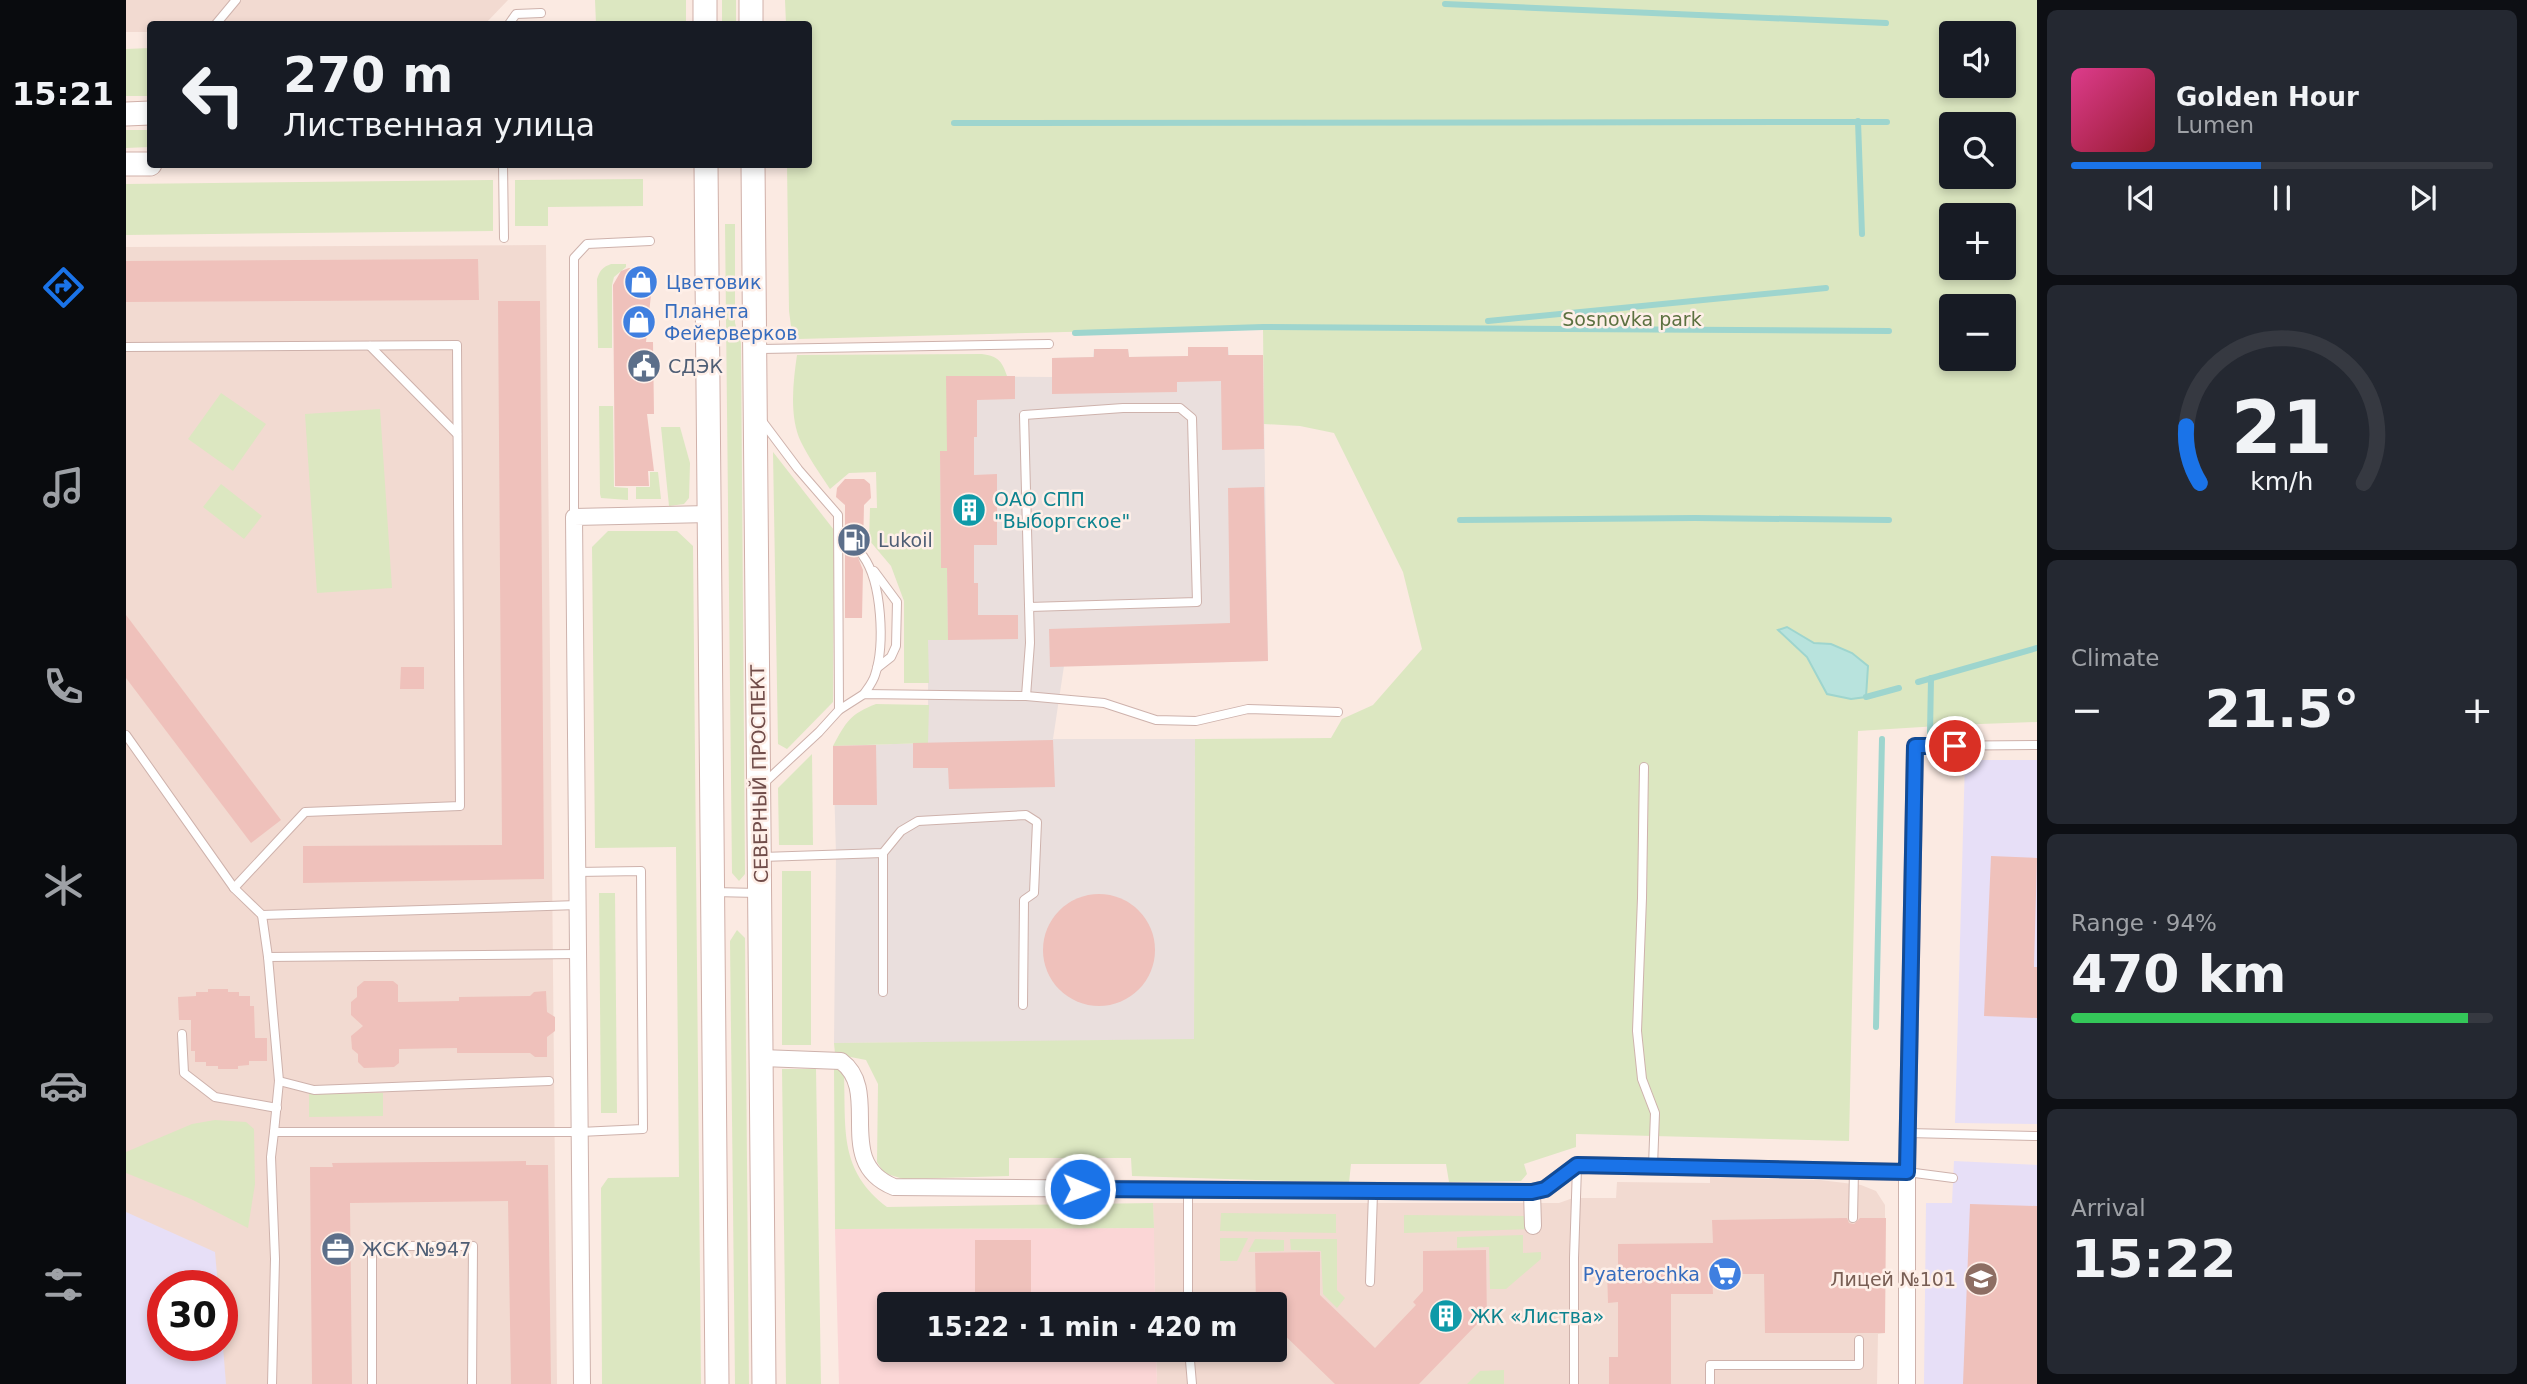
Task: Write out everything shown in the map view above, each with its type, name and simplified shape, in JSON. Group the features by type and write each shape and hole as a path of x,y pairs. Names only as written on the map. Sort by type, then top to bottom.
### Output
{"main road":[{"path":"705,0 705,21"},
{"path":"751,0 751,21"},
{"path":"126,114 147,113"},
{"path":"126,164 147,164"},
{"path":"706,168 718,1384"},
{"name":"СЕВЕРНЫЙ ПРОСПЕКТ","path":"753,168 764,1384"}],"street":[{"path":"582,1384 574,517 709,514"},
{"path":"1908,1384 1907,1172 1915,746"},
{"path":"761,1058 841,1061 851,1068 857,1082 862,1154 868,1169 884,1183 894,1187 1373,1193 1532,1192 1545,1189 1577,1165 1907,1172"},
{"path":"1532,1192 1533,1229"}],"lane":[{"path":"218,21 236,0"},
{"path":"511,21 516,14 541,13"},
{"path":"503,168 504,237"},
{"path":"574,517 574,258 587,244 650,241"},
{"path":"755,349 1049,344"},
{"path":"126,347 457,345 460,806 305,812 234,888"},
{"path":"370,346 457,434"},
{"path":"1026,696 1030,643 1029,607 1024,415 1123,408 1180,408 1192,418 1197,602 1029,607"},
{"path":"756,413 798,469 844,523"},
{"path":"838,515 839,710"},
{"path":"863,556 897,602 896,646 891,657 877,668"},
{"path":"759,788 819,733 839,710 864,694 874,679 879,641 878,591 871,567"},
{"path":"864,694 1026,696 1104,703 1156,720 1196,720 1248,709 1338,712"},
{"path":"126,735 234,888 262,915 279,1081 271,1157 275,1259 272,1384"},
{"path":"1915,746 2037,745"},
{"path":"1644,767 1637,1031 1642,1079 1655,1113 1653,1166"},
{"path":"883,992 883,853 901,831 918,821 1026,816 1037,822 1034,893 1024,900 1023,1005"},
{"path":"760,857 883,853"},
{"path":"274,1132 580,1132 643,1129 641,871 578,872"},
{"path":"713,892 760,893"},
{"path":"262,915 578,905"},
{"path":"268,957 578,954"},
{"path":"182,1034 184,1073 215,1097 277,1108"},
{"path":"279,1081 314,1090 549,1081"},
{"path":"1908,1133 2037,1136"},
{"path":"1574,1384 1577,1165"},
{"path":"1853,1218 1854,1170"},
{"path":"1907,1172 1953,1178"},
{"path":"1188,1191 1188,1292"},
{"path":"1370,1282 1373,1193"},
{"path":"372,1384 372,1246 472,1246 472,1384"},
{"path":"1710,1384 1710,1365 1859,1365 1859,1340"},
{"path":"1190,1362 1192,1384"}],"shaded area":[{"path":"126,0 508,0 488,21 147,21 147,32 126,32"},
{"path":"546,245 557,1384 126,1384 126,247"},
{"path":"1188,347 1228,347 1229,355 1263,355 1268,661 1064,666 1053,739 1195,739 1194,1040 834,1043 836,854 833,746 928,743 928,640 947,584 941,568 940,451 946,376 1052,377 1052,358 1093,357 1094,349 1128,349 1129,357 1188,356"},
{"path":"1965,760 2037,760 2037,1124 1955,1123"},
{"name":"Лицей №101","path":"1954,1161 2037,1165 2037,1384 1924,1384 1926,1203 1952,1203"},
{"path":"1710,1177 1820,1180 1861,1185 1876,1191 1885,1205 1885,1333 1878,1334 1877,1384 1157,1384 1156,1362 1287,1362 1287,1292 1155,1292 1153,1203 1559,1203 1573,1198 1616,1198 1617,1182 1710,1183"},
{"path":"126,1212 215,1252 217,1270 147,1270 147,1361 224,1361 226,1384 126,1384"},
{"path":"1154,1228 1155,1292 877,1292 877,1362 1156,1362 1157,1384 839,1384 835,1229"}],"green space":[{"path":"595,0 686,0 686,21 596,21"},
{"path":"722,0 736,0 736,21 722,21"},
{"name":"Sosnovka park","path":"785,0 2037,0 2037,722 1858,731 1849,1141 1576,1134 1576,1147 1524,1164 1527,1174 1521,1181 1449,1182 1446,1164 1351,1164 1349,1183 1132,1176 1131,1158 1009,1158 1009,1176 903,1179 884,1173 877,1162 878,1084 866,1060 835,1054 834,1043 1194,1039 1195,739 1331,738 1342,719 1373,705 1422,649 1403,572 1334,433 1300,426 1264,424 1263,327 798,339 791,326 787,168 812,168 812,21 786,21"},
{"path":"147,48 147,96 126,96 126,49"},
{"path":"126,130 147,130 147,147 126,148"},
{"path":"643,179 643,206 548,207 548,226 515,226 515,180"},
{"path":"493,180 493,231 126,235 126,184"},
{"path":"725,224 735,224 735,323 741,343 745,874 739,881 732,873"},
{"path":"611,264 626,264 626,267 614,277 612,285 612,348 598,348 597,279 602,269"},
{"path":"982,354 999,360 1007,376 947,376 953,434 947,434 947,451 940,452 941,568 947,568 948,640 928,640 929,683 904,683 904,601 891,566 869,540 870,508 877,508 876,472 849,473 830,489 797,432 793,399 797,355"},
{"path":"221,393 266,424 233,471 188,439"},
{"path":"599,406 613,406 614,487 628,488 628,500 601,498"},
{"path":"380,409 392,588 317,593 305,414"},
{"path":"661,427 680,427 690,463 689,498 684,504 669,506"},
{"path":"773,452 834,530 833,702 787,749 778,744"},
{"path":"650,472 658,472 661,499 636,499 636,487 650,487"},
{"path":"221,484 262,516 244,539 203,507"},
{"path":"608,531 677,531 693,546 701,1384 602,1384 601,1188 608,1178 679,1177 676,847 595,848 592,547"},
{"path":"876,704 929,705 928,743 833,746 850,720 860,711"},
{"path":"812,754 813,845 779,845 778,788"},
{"path":"782,871 811,871 811,1045 782,1045"},
{"path":"599,893 615,893 617,1113 601,1113"},
{"path":"737,930 745,938 749,1384 735,1384 730,941"},
{"path":"834,1068 844,1076 846,1132 853,1164 871,1193 887,1207 1153,1203 1154,1228 835,1229"},
{"path":"782,1069 816,1069 821,1384 786,1384"},
{"path":"383,1093 383,1116 309,1117 309,1094"},
{"path":"215,1120 246,1122 254,1129 255,1184 248,1228 191,1199 126,1173 126,1152 192,1124"},
{"path":"1221,1213 1336,1214 1336,1233 1220,1231"},
{"path":"1404,1215 1529,1216 1530,1229 1404,1233"},
{"path":"1523,1235 1523,1253 1541,1252 1541,1259 1506,1289 1490,1289 1489,1247 1457,1248 1457,1237"},
{"path":"1220,1238 1248,1238 1237,1261 1220,1261"},
{"path":"1255,1239 1284,1240 1284,1251 1248,1252"},
{"path":"1290,1239 1337,1239 1337,1290 1345,1298 1337,1308 1323,1294 1321,1251 1291,1250"},
{"path":"1504,1370 1504,1384 1467,1384 1480,1371"}],"water":[{"path":"1787,627 1814,643 1831,644 1852,653 1868,666 1866,697 1851,699 1827,694 1807,657 1778,630"}],"building":[{"path":"478,259 479,300 126,302 126,261"},
{"path":"629,268 644,271 652,285 646,342 653,342 654,414 647,414 654,471 648,471 649,486 615,486 613,285 621,271"},
{"path":"498,301 540,301 544,879 303,883 303,846 502,845"},
{"path":"1188,347 1228,347 1228,355 1263,355 1264,449 1222,450 1221,381 1177,382 1177,392 1052,394 1052,358 1094,357 1094,349 1128,349 1129,357 1188,356"},
{"name":"ОАО СПП \"Выборгское\"","path":"946,376 1015,376 1015,399 977,400 974,475 997,474 997,545 974,545 974,583 978,583 978,615 1018,615 1018,639 948,640 947,568 941,568 940,451 947,451"},
{"name":"Lukoil","path":"845,479 864,479 870,484 871,498 864,505 863,550 857,555 863,570 862,618 845,618 845,505 836,497 837,488"},
{"path":"1264,487 1268,661 1050,667 1049,629 1230,623 1228,488"},
{"path":"126,615 281,820 251,843 126,678"},
{"path":"401,667 424,667 424,689 400,689"},
{"path":"1053,740 1055,787 949,789 948,768 913,768 913,743"},
{"path":"876,745 877,805 833,805 833,746"},
{"path":"1991,856 2037,858 2034,967 2037,967 2037,1018 1984,1016"},
{"path":"1099,894 1121,898 1139,910 1151,928 1155,950 1151,972 1139,990 1121,1002 1099,1006 1077,1002 1059,990 1047,972 1043,950 1047,928 1059,910 1077,898"},
{"path":"364,981 393,981 398,985 398,1002 459,1001 459,997 530,996 534,992 546,991 547,1012 555,1017 555,1031 547,1037 547,1057 535,1057 530,1053 457,1053 457,1048 399,1049 399,1063 394,1067 364,1068 358,1062 358,1054 352,1049 351,1036 363,1026 351,1015 351,1002 357,997 357,987"},
{"path":"208,989 228,989 228,992 239,992 239,996 250,996 250,1006 254,1006 255,1038 267,1038 267,1061 249,1061 249,1065 238,1066 238,1069 218,1069 218,1066 206,1066 206,1062 195,1062 195,1051 191,1051 191,1020 179,1020 178,997 196,996 196,992 208,992"},
{"path":"526,1161 526,1165 548,1165 551,1384 511,1384 508,1201 350,1203 352,1384 312,1384 310,1167 333,1167 332,1163"},
{"path":"1970,1204 2037,1206 2037,1384 1963,1384"},
{"path":"1847,1218 1849,1223 1854,1224 1860,1218 1886,1218 1885,1333 1765,1333 1764,1274 1712,1274 1713,1294 1671,1294 1671,1384 1609,1384 1609,1357 1618,1357 1618,1302 1608,1303 1607,1269 1618,1268 1618,1244 1713,1243 1712,1220"},
{"path":"975,1240 1031,1240 1031,1292 975,1292"},
{"name":"ЖК «Листва»","path":"1486,1250 1487,1323 1478,1323 1419,1384 1335,1384 1287,1338 1287,1292 1256,1292 1255,1253 1320,1252 1320,1295 1375,1348 1416,1305 1413,1302 1423,1291 1423,1251"}],"waterway":[{"path":"1445,4 1886,23"},
{"path":"1858,121 1862,234"},
{"path":"954,123 1887,122"},
{"path":"1488,321 1826,288"},
{"path":"1075,333 1263,327 1889,331"},
{"path":"1460,520 1889,520"},
{"path":"1918,682 2037,648"},
{"path":"1930,733 1931,678"},
{"path":"1866,697 1899,688"},
{"path":"1876,1027 1882,739"}],"place":[{"name":"Цветовик","path":"641,282"},
{"name":"Планета Фейерверков","path":"639,322"},
{"name":"СДЭК","path":"644,366"},
{"name":"ОАО СПП \"Выборгское\"","path":"969,510"},
{"name":"Lukoil","path":"854,540"},
{"name":"ЖСК №947","path":"338,1249"},
{"name":"Pyaterochka","path":"1725,1274"},
{"name":"Лицей №101","path":"1981,1279"},
{"name":"ЖК «Листва»","path":"1446,1316"}],"route":[{"path":"1080,1189 1532,1192 1545,1189 1577,1165 1907,1172 1915,746 1955,746"}]}
